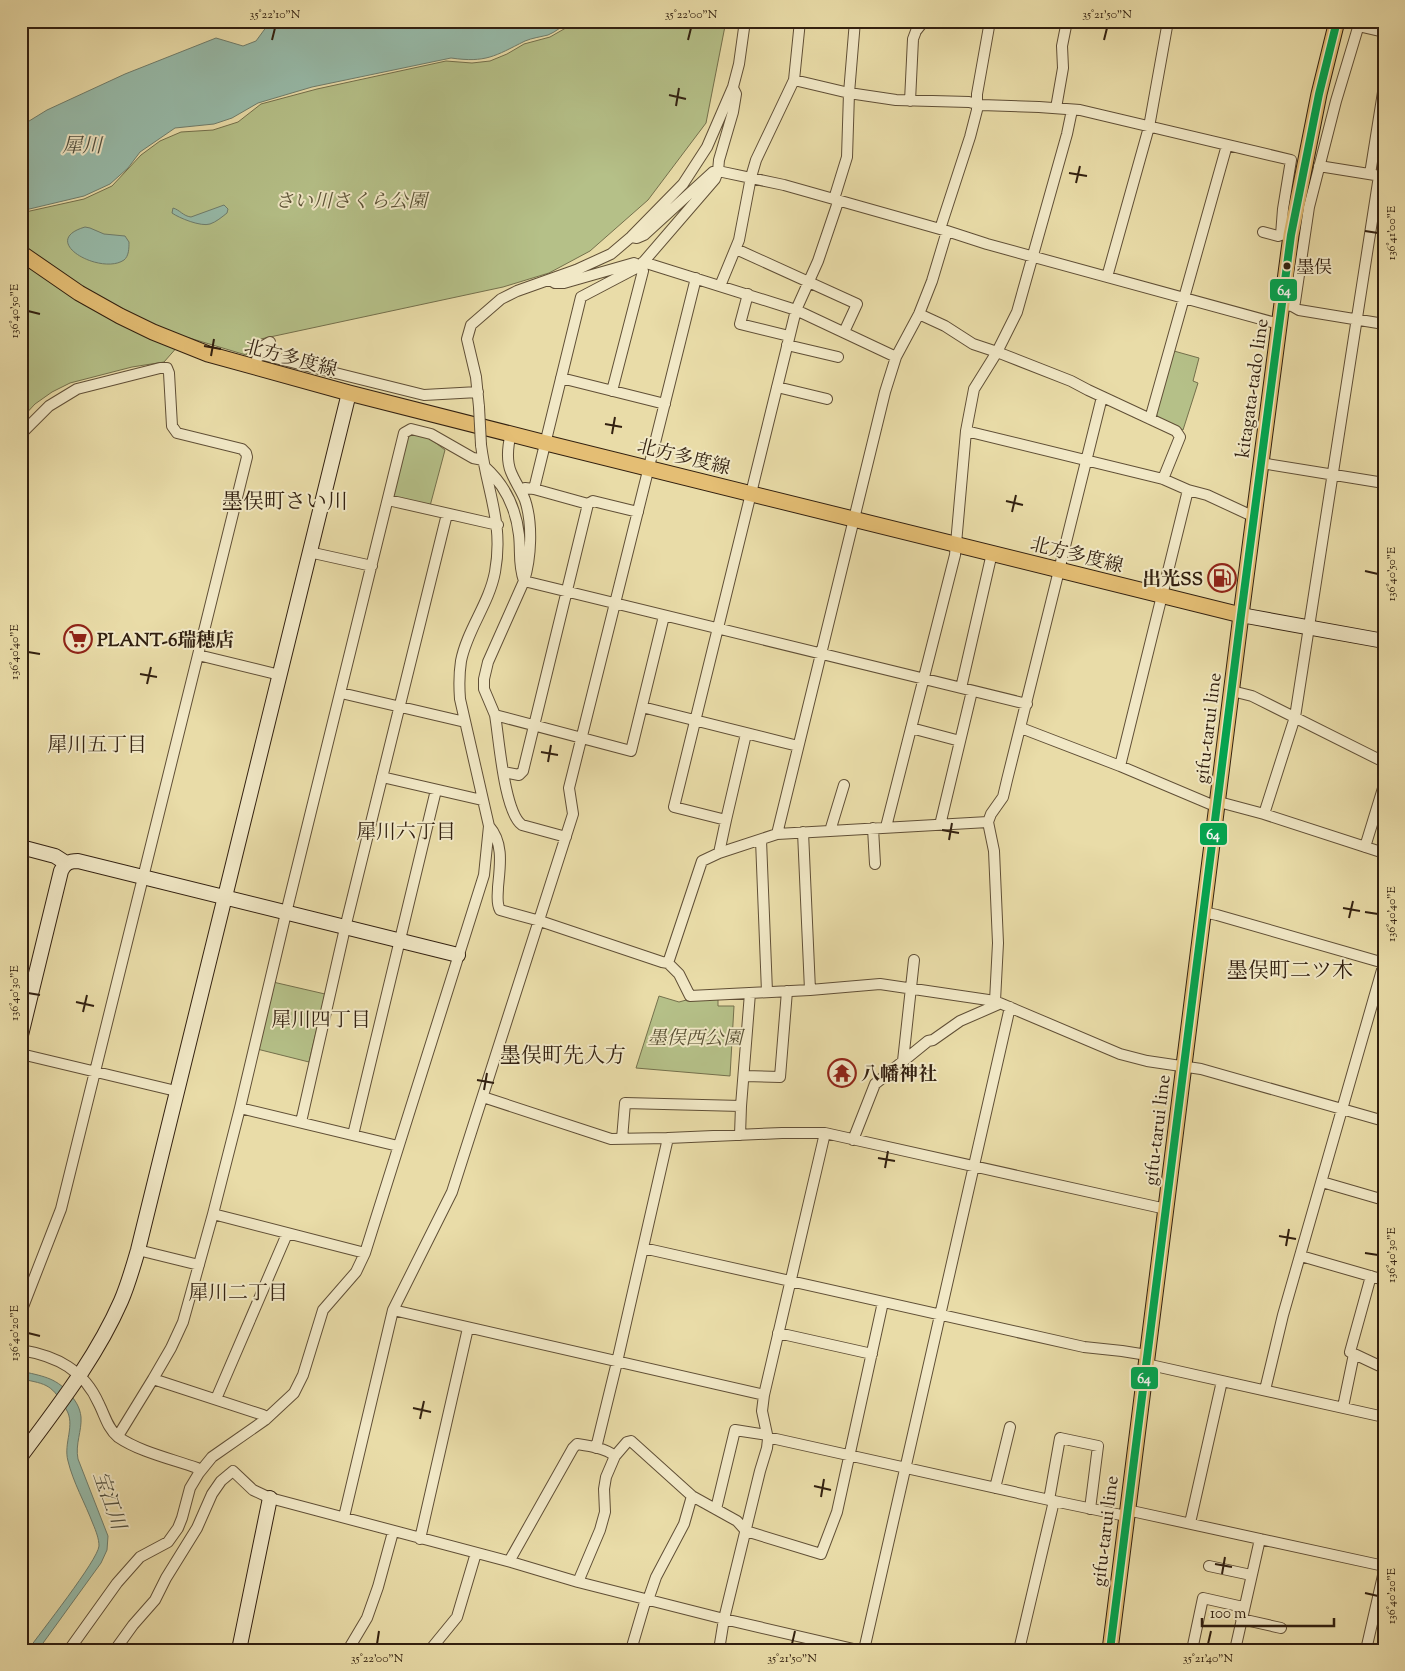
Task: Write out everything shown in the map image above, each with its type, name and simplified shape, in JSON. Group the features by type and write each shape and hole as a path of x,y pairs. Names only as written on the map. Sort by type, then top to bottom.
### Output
{"main road":[{"name":"kitagata-tado line","path":"1241,614 1279,324 1287,306 1292,235 1319,94 1338,21"},
{"name":"北方多度線","path":"21,253 79,293 120,316 197,350 257,361 349,393 546,443 1241,614"},
{"name":"gifu-tarui line","path":"1110,1650 1241,614"}],"street":[{"path":"69,1650 128,1570 140,1557 168,1542 178,1528 190,1488 212,1457 265,1420 294,1393 303,1376 322,1310 356,1272 365,1253 484,875 489,826 460,699 459,678 461,660 486,603 494,574 498,548 498,525 481,445 478,392 468,338 471,325 501,299 517,290 600,260 622,246 677,190 698,161 721,117 733,87 739,64 745,21"},
{"path":"720,286 739,240 756,160 794,80 800,21"},
{"path":"726,820 674,806 796,310 818,261 848,157 849,93 855,21"},
{"path":"910,101 912,39 924,21"},
{"path":"777,834 885,392 896,357 919,314 932,281 970,137 990,21"},
{"path":"1056,108 1063,68 1062,46 1067,21"},
{"path":"1107,277 1149,127 1168,21"},
{"path":"1287,306 1295,302 1309,208 1359,24 1384,32"},
{"path":"794,80 849,93 910,101 969,102 1080,110 1291,160 1281,235 1263,232"},
{"path":"1264,814 1296,717 1358,320 1377,175 1384,86"},
{"path":"534,490 581,297 642,264 714,179 718,171 719,160 733,112 736,94 733,87"},
{"path":"886,827 956,544 966,431 975,384 997,352 1017,312 1072,110"},
{"path":"1150,419 1227,145"},
{"path":"1319,166 1377,175"},
{"path":"631,237 637,238 644,235 713,172 718,171 751,177 836,200 1032,257 1279,324"},
{"path":"736,248 857,304 844,332"},
{"path":"612,391 639,288 643,271 642,264"},
{"path":"549,279 555,283 564,283 624,265 642,264 696,278 796,310 896,357"},
{"path":"344,1518 393,1310 452,1192 566,837 572,814 568,788 696,278"},
{"path":"748,294 740,324 838,357"},
{"path":"1287,306 1298,310 1384,324"},
{"path":"919,314 945,326 973,344 1071,381 1176,431 1180,436 1163,479"},
{"path":"270,342 263,346 257,361 424,395 478,392"},
{"path":"21,434 49,406 77,389 151,370 167,368 169,372 172,426 177,433 242,449 247,457 60,1209 21,1312"},
{"path":"562,378 665,404"},
{"path":"777,387 827,399"},
{"path":"21,1456 77,1380 95,1350 118,1307 138,1250 349,393"},
{"path":"997,1003 998,943 994,851 988,822 991,814 1003,797 1061,571 1102,397"},
{"path":"118,1436 171,1348 183,1322 240,1108 404,433 411,428 431,434 484,463 496,476 509,498 515,513 519,536 519,568 524,581"},
{"path":"966,431 1163,479 1188,490 1207,495 1254,516"},
{"path":"511,433 508,448 510,470 525,501 530,535 529,564 524,581 488,662 484,689 495,714 507,797 517,821 522,825 566,837"},
{"path":"1261,464 1384,482"},
{"path":"520,492 525,488 588,504 593,501 638,512"},
{"path":"1120,766 1188,490"},
{"path":"388,500 498,525"},
{"path":"504,772 519,774 523,771 588,504"},
{"path":"301,1122 345,928 447,514"},
{"path":"309,552 372,566"},
{"path":"961,688 992,553"},
{"path":"524,581 614,605 1027,704"},
{"path":"1241,614 1384,641"},
{"path":"495,714 581,739 631,751 664,616"},
{"path":"198,655 280,675"},
{"path":"942,825 941,821 972,691"},
{"path":"1232,691 1252,696 1384,762"},
{"path":"341,693 465,722"},
{"path":"642,707 798,746"},
{"path":"911,728 960,741"},
{"path":"1021,728 1120,766 1197,799 1264,814 1384,853"},
{"path":"720,853 746,734"},
{"path":"382,777 482,800"},
{"path":"830,831 844,785"},
{"path":"1365,847 1384,785"},
{"path":"353,1135 436,790"},
{"path":"668,962 702,861 720,853 777,834 988,822"},
{"path":"489,826 495,833 500,845 498,906 500,910 540,921 662,962 668,962 679,974 690,996 810,990 880,984 911,987 997,1003 1120,1054 1147,1061 1201,1069 1384,1121"},
{"path":"873,828 875,864"},
{"path":"803,832 810,990"},
{"path":"761,840 767,992"},
{"path":"21,847 55,856 66,864"},
{"path":"21,1035 61,872 66,864 71,861 78,861 458,955"},
{"path":"1203,912 1384,963 1341,1109 1301,1256 1282,1315 1266,1390"},
{"path":"903,1060 914,960"},
{"path":"744,1076 780,1077 787,991"},
{"path":"740,1135 750,993"},
{"path":"853,1140 875,1084 928,1041 933,1040 960,1021 997,1003"},
{"path":"864,1650 1010,1007"},
{"path":"21,1054 176,1091"},
{"path":"483,1097 611,1139 825,1133 974,1168 1166,1209"},
{"path":"622,1139 625,1102 741,1106"},
{"path":"240,1108 398,1146"},
{"path":"719,1650 724,1619 767,1448 762,1411 764,1395 825,1133"},
{"path":"596,1448 668,1138"},
{"path":"1322,1182 1384,1200"},
{"path":"213,1214 365,1253"},
{"path":"216,1399 288,1234"},
{"path":"643,1248 1084,1347 1122,1350 1146,1360 1222,1381 1384,1417"},
{"path":"138,1250 199,1265"},
{"path":"1301,1256 1384,1280"},
{"path":"1371,1276 1350,1352 1384,1368"},
{"path":"578,1582 600,1530 605,1512 604,1489 606,1477 615,1456 627,1442 631,1441 692,1496 737,1521 746,1531 821,1554 837,1512 883,1302"},
{"path":"393,1310 764,1395"},
{"path":"420,1539 468,1328"},
{"path":"778,1333 872,1354"},
{"path":"21,1350 41,1353 60,1361 74,1370 77,1380 99,1403 106,1421 118,1436 146,1451 197,1468 199,1473"},
{"path":"1343,1408 1354,1354"},
{"path":"153,1379 263,1415 265,1420"},
{"path":"1190,1523 1222,1381"},
{"path":"995,1488 1010,1427"},
{"path":"716,1509 735,1430 1051,1501 1090,1509 1190,1523 1384,1566"},
{"path":"1019,1650 1051,1501 1060,1438 1098,1446 1090,1509"},
{"path":"511,1562 511,1558 532,1519 573,1448 577,1444 610,1452 615,1456"},
{"path":"115,1650 133,1625 155,1600 166,1578 197,1528 212,1494 221,1481 233,1471 253,1490 270,1498 647,1600 858,1650"},
{"path":"631,1650 656,1577 684,1524 692,1496"},
{"path":"239,1650 270,1498"},
{"path":"348,1650 367,1618 378,1587 393,1532"},
{"path":"1235,1650 1243,1607 1260,1539"},
{"path":"430,1650 457,1617 476,1553"},
{"path":"1209,1566 1251,1575"},
{"path":"1366,1650 1384,1570"},
{"path":"1192,1650 1203,1598 1243,1607"},
{"path":"1241,1619 1281,1628"}],"green space":[{"name":"さい川さくら公園","path":"578,21 726,21 706,123 648,200 590,251 549,273 503,287 256,340 246,355 186,337 164,362 132,367 70,383 52,392 35,404 21,419 21,213 84,199 112,186 141,155 160,141 181,132 213,130 238,122 261,104 317,89 446,61 472,63 490,61 524,44 550,37"},
{"path":"1174,351 1199,358 1193,381 1198,383 1183,430 1159,419 1156,413"},
{"path":"408,434 428,437 445,450 430,506 392,497"},
{"path":"273,982 325,994 309,1062 257,1049"},
{"name":"墨俣西公園","path":"659,996 679,1002 690,999 718,997 718,1006 734,1006 730,1076 636,1068"}],"water":[{"name":"犀川","path":"278,21 571,21 551,34 528,40 490,57 473,60 451,58 312,87 258,103 232,118 214,124 175,128 140,152 128,168 110,184 84,196 21,211 21,126 47,110 125,74 216,38 243,46 256,41 267,26"},
{"path":"224,205 228,209 227,213 217,221 206,225 172,213 173,208 191,217"},
{"path":"85,227 104,234 125,236 129,242 126,258 114,264 101,264 78,255 70,248 68,240 72,233"},
{"name":"宝江川","path":"21,1371 53,1380 69,1393 77,1404 81,1417 77,1448 78,1459 108,1536 107,1550 101,1563 38,1650 28,1650 89,1566 96,1554 99,1543 68,1461 69,1415 53,1390 43,1384 21,1379"}],"transit line":[{"name":"64","path":"1110,1650 1291,235 1319,94 1337,21"}],"place":[{"name":"墨俣","path":"1287,266"},
{"name":"出光SS","path":"1222,578"},
{"name":"PLANT-6瑞穂店","path":"78,639"},
{"name":"八幡神社","path":"842,1073"}],"district":[{"name":"墨俣町さい川","path":"285,501"},
{"name":"犀川五丁目","path":"97,744"},
{"name":"犀川六丁目","path":"406,831"},
{"name":"墨俣町二ツ木","path":"1290,970"},
{"name":"犀川四丁目","path":"321,1019"},
{"name":"墨俣町先入方","path":"563,1055"},
{"name":"犀川二丁目","path":"238,1292"}]}
